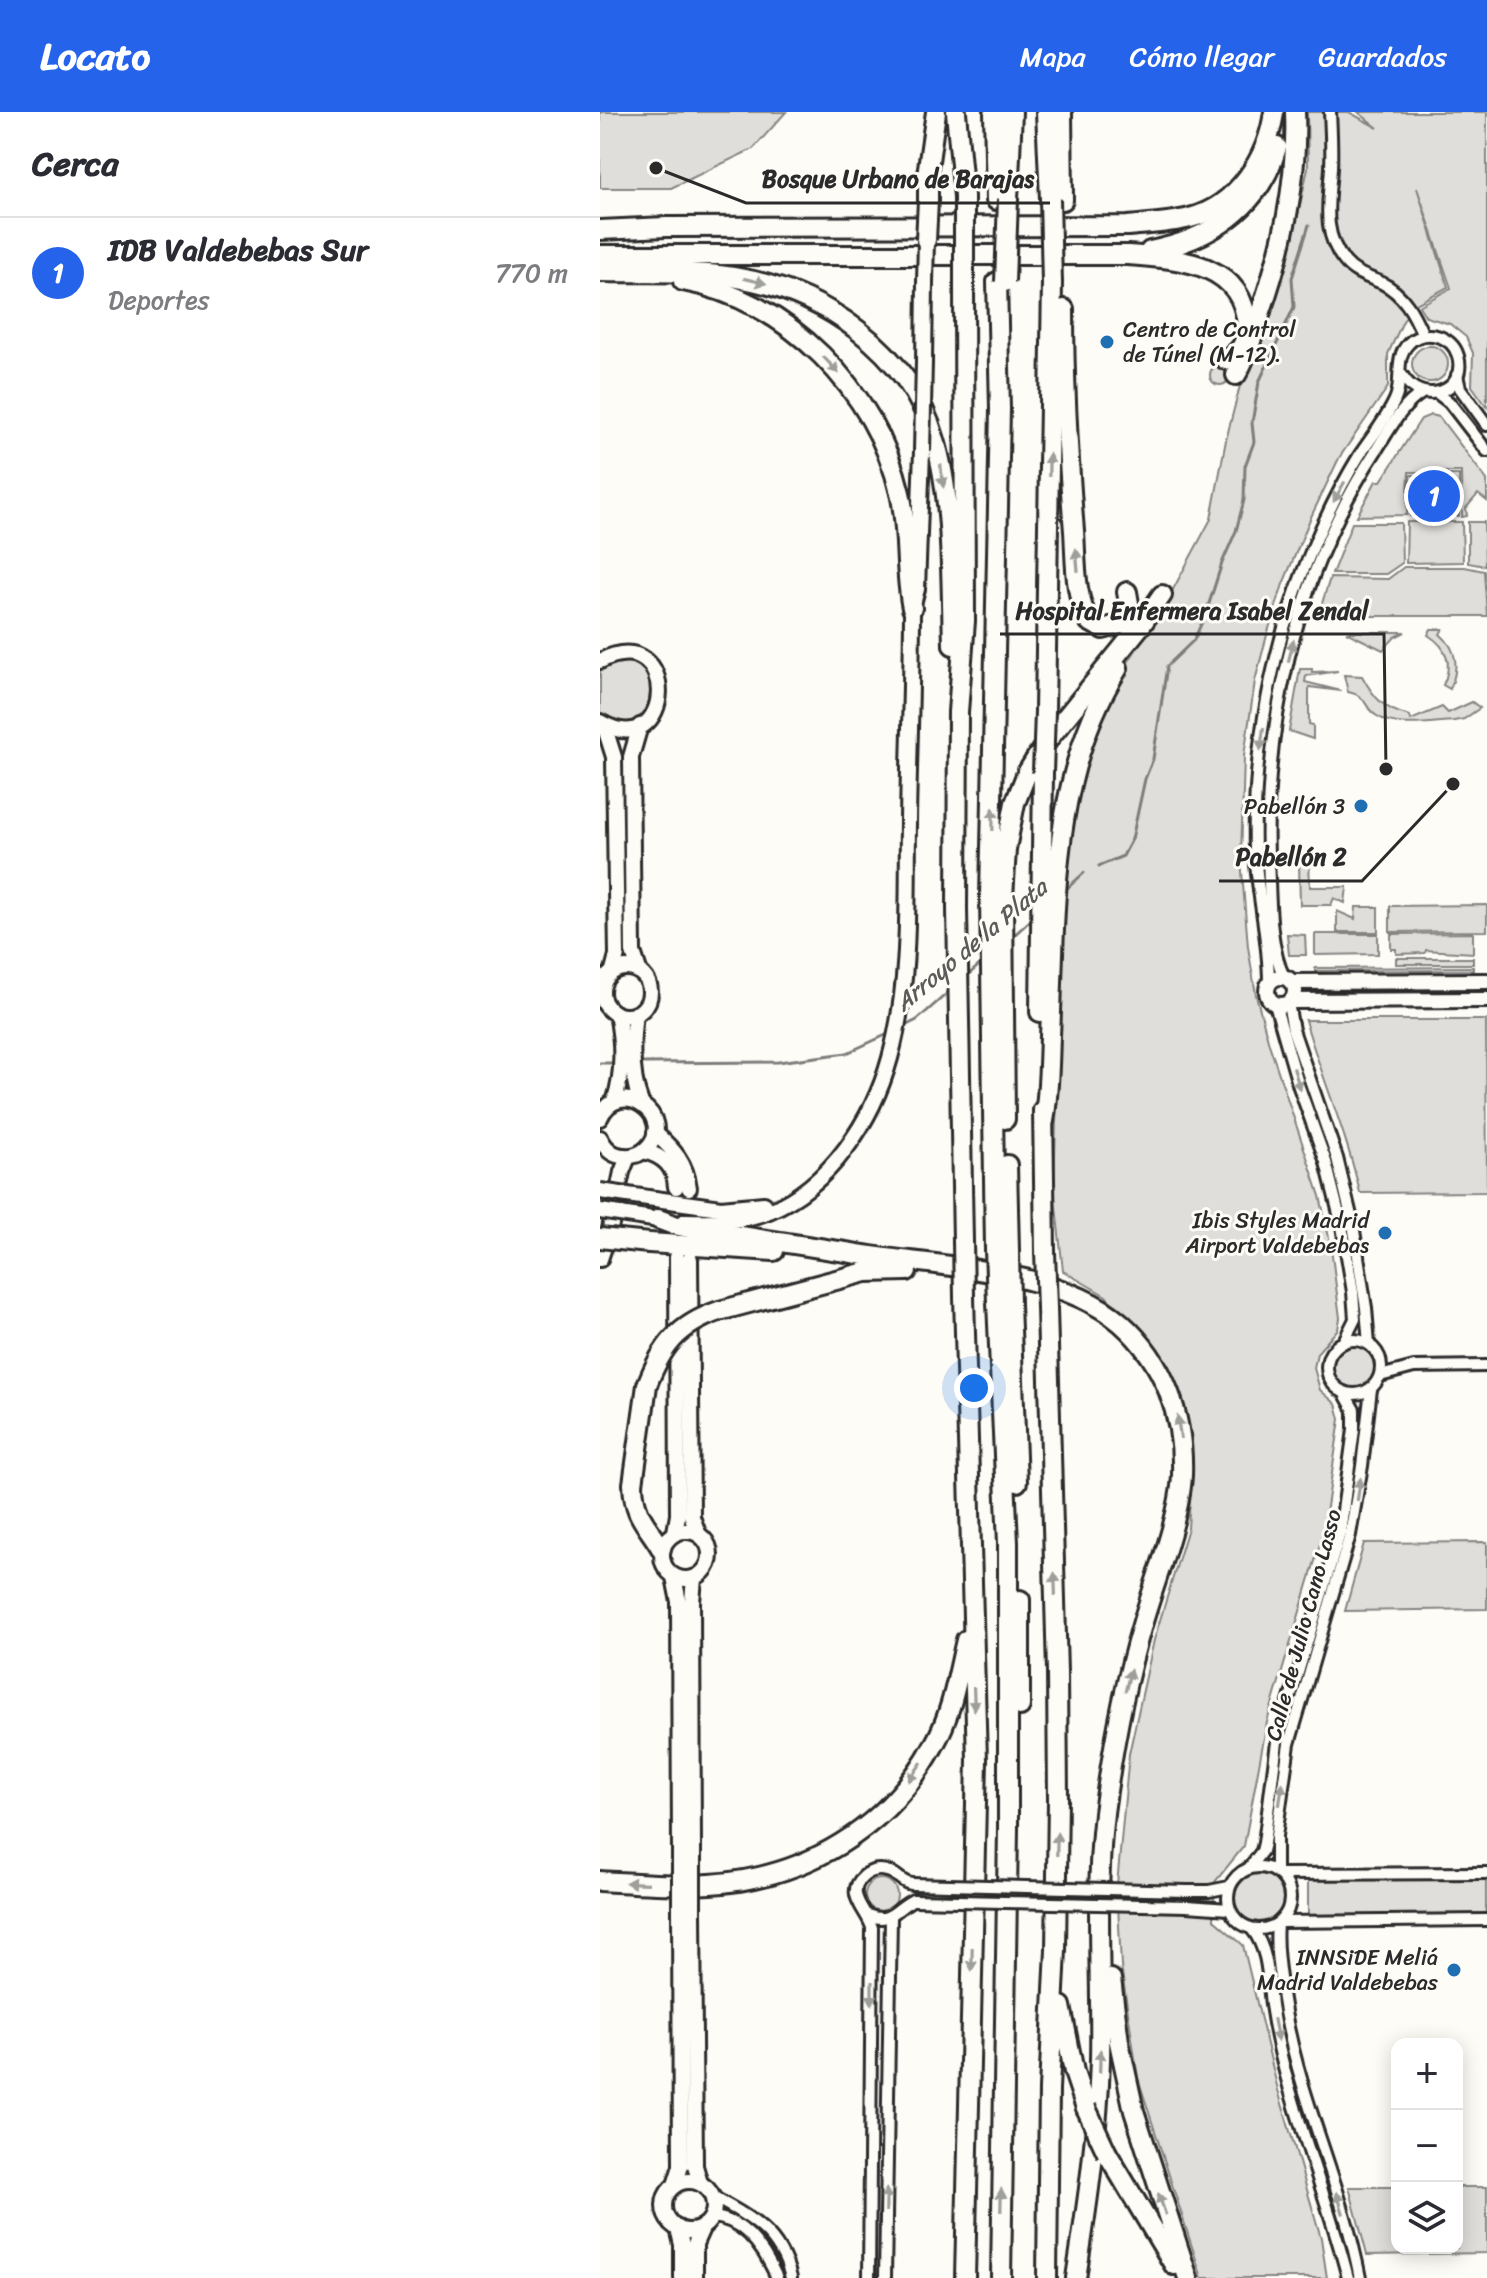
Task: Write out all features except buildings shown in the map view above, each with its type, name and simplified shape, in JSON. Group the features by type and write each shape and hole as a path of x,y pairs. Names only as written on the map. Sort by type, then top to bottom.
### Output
{"highway":[{"path":"926,240 928,168 936,112"},
{"path":"956,112 964,197 965,621 958,712"},
{"path":"994,112 1002,200"},
{"path":"1001,2278 1008,1829 1008,1543 1004,1303 990,1009 997,897 1002,200 1012,112"},
{"path":"1046,112 1049,162 1056,200"},
{"path":"1049,162 1053,112"},
{"path":"1062,112 1056,200 1058,283 1080,597 1089,621 1103,629 1121,624 1130,609 1127,592"},
{"path":"1243,182 1258,151 1265,112"},
{"path":"600,230 666,227 1128,226 1191,218 1214,209 1243,182 1263,157 1274,112"},
{"path":"1128,255 1183,244 1224,224 1242,208 1267,175 1276,154 1285,112"},
{"path":"600,255 1128,255 1201,265 1217,272 1229,283 1240,301 1247,328 1231,367 1264,302 1285,228 1295,150 1295,112"},
{"path":"600,223 666,227"},
{"path":"600,272 731,276 782,289 844,319 889,359 926,417 935,439 940,465 949,541 958,712 959,1029 977,1760 965,2278"},
{"path":"621,273 693,283 741,300 797,333 832,366 868,414 895,474 906,529 908,589 912,608"},
{"path":"1047,2278 1049,2089 1056,1950 1057,1672 1045,1251 1047,946 1041,876 1058,283"},
{"path":"1002,1250 1004,990 997,897 1012,817 1027,773 1049,738 1162,595"},
{"path":"1047,946 1067,795 1083,742 1111,678 1142,624"},
{"path":"655,1219 698,1230 952,1266 1065,1291 1096,1306 1120,1323 1144,1348 1174,1401 1180,1428 1182,1478 1173,1521 1135,1648 1113,1756 1103,1830 1099,1925 1100,2064 1090,2189 1076,2278"},
{"path":"600,1252 649,1243 868,1255"},
{"path":"661,1548 638,1516 633,1484 647,1385 656,1361 683,1328 719,1311 866,1272 982,1272"},
{"path":"600,1881 710,1884 751,1879 802,1863 851,1839 891,1806 935,1744 956,1687 966,1638 970,1565"},
{"path":"1113,1756 1106,1925 1116,2019 1126,2079 1142,2142 1188,2278"},
{"path":"1056,1950 1065,2032 1086,2108 1107,2153 1169,2253 1181,2278"}],"street":[{"path":"1330,112 1332,147 1326,209 1334,245 1353,270 1385,284 1403,299 1423,335"},
{"path":"600,1211 655,1219 727,1221 752,1216 791,1200 843,1152 873,1101 890,1058 898,1019 906,929 912,608 917,589 926,240"},
{"path":"1422,393 1406,383 1402,375 1403,351 1415,338 1423,335 1441,337 1455,349 1460,388 1487,425"},
{"path":"1282,981 1255,849 1259,756 1269,696 1288,619 1308,558 1343,485 1395,401 1402,375"},
{"path":"1380,1358 1380,1376 1371,1389 1353,1394 1344,1392 1331,1380 1328,1372 1330,1355 1343,1343 1355,1319 1353,1292 1342,1226 1328,1171 1299,1087 1284,1003 1295,989 1282,981 1277,958 1267,850 1271,757 1288,663 1314,577 1342,512 1399,414 1422,393 1437,393 1446,389 1457,375"},
{"path":"1437,393 1449,402 1487,451"},
{"path":"600,661 621,654 632,655 651,667 657,677 660,699 656,709 640,726 631,757 633,952 639,970 647,978 651,989 650,1000 644,1009 635,1014 617,1014"},
{"path":"602,724 616,729 640,726"},
{"path":"602,724 614,757 617,955 613,970 604,980 601,990 603,1001 617,1014 621,1034 621,1082 614,1102"},
{"path":"613,970 626,967 639,970"},
{"path":"1487,981 1282,981 1267,995 1284,1003 1487,1000"},
{"path":"1284,1003 1345,1188 1356,1237 1369,1344 1380,1358 1414,1367"},
{"path":"635,1014 632,1033 633,1083 641,1103"},
{"path":"600,1118 614,1102 627,1099 641,1103 650,1110 655,1121 655,1133 644,1151"},
{"path":"600,1138 609,1151 628,1157 644,1151 658,1155 671,1166 683,1188 687,1174 682,1161 655,1133"},
{"path":"600,1252 610,1229 628,1157"},
{"path":"600,1191 721,1208 750,1207 768,1203 815,1181"},
{"path":"675,1532 678,1515 683,1258 692,1517 698,1533 708,1543 710,1557 706,1570 694,1578 684,1580 674,1577 663,1565 661,1548 675,1532 686,1530 698,1533"},
{"path":"1343,1343 1352,1340 1369,1344"},
{"path":"1380,1376 1414,1367 1487,1366"},
{"name":"Calle de Julio Cano Lasso","path":"1278,1873 1276,1836 1289,1744 1350,1535 1361,1478 1371,1389"},
{"name":"Calle de Julio Cano Lasso","path":"1249,1868 1262,1851 1277,1742 1340,1533 1355,1424 1354,1410 1344,1392"},
{"path":"674,1577 679,1602 695,2166 700,2183 711,2196 757,2221 775,2240 791,2278"},
{"path":"686,1848 694,1578"},
{"path":"1487,1873 1278,1873 1259,1866 1240,1872 1229,1887 1229,1909 1242,1924 1252,1929 1278,1923 1487,1920"},
{"path":"1229,1887 1187,1891 907,1883 884,1870 864,1876 857,1886 856,1895 858,1905 868,1915 879,1919 891,1917 908,1903 1229,1909"},
{"path":"1278,1873 1290,1893 1290,1903 1278,1923 1283,2008 1299,2079 1340,2200 1360,2278"},
{"path":"907,1883 905,1894 908,1903"},
{"path":"682,2278 682,2245 678,2228 664,2211 666,2196 675,2185 681,2166 687,1912"},
{"path":"868,1915 872,1928 869,2278"},
{"path":"885,2278 891,1917"},
{"path":"1252,1929 1264,1951 1277,2039 1293,2103 1327,2199 1348,2278"},
{"path":"675,2185 692,2181 700,2183"},
{"path":"695,2278 695,2244 714,2207 711,2196"},
{"path":"678,2228 695,2230 707,2222 724,2218 747,2233 765,2252 777,2278"}],"shaded area":[{"path":"600,112 786,112 753,149 671,188 600,188"},
{"path":"1307,112 1349,112 1378,128 1358,112 1487,112 1487,407 1472,386 1473,353 1466,337 1450,324 1426,317 1419,306 1451,288 1417,188 1448,287 1416,304 1403,321 1388,354 1388,387 1339,458 1310,519 1283,584 1267,635 1255,681 1244,756 1241,859 1248,947 1269,1044 1320,1196 1331,1247 1340,1318 1338,1329 1317,1353 1314,1368 1320,1390 1336,1404 1340,1419 1323,1534 1267,1722 1244,1846 1214,1883 1214,1920 1243,1945 1278,2090 1321,2238 1327,2278 1202,2278 1138,2078 1121,1966 1117,1885 1129,1754 1154,1640 1188,1528 1191,1485 1187,1416 1158,1356 1106,1296 1063,1271 1054,1188 1065,836 1081,764 1114,684 1163,608 1211,519 1226,440 1244,370 1274,304 1288,261 1308,168"},
{"path":"1430,346 1443,351 1448,364 1443,377 1430,382 1417,377 1412,364 1417,351"},
{"path":"1220,365 1227,368 1230,375 1227,382 1220,385 1213,382 1210,375 1213,368"},
{"path":"1431,415 1439,417 1487,480 1487,501 1478,494 1466,508 1467,516 1462,517 1461,472 1409,472 1407,515 1357,516 1376,481 1381,481 1421,419"},
{"path":"1410,475 1459,475 1459,516 1410,516"},
{"path":"1407,522 1462,522 1463,562 1406,563"},
{"path":"1468,522 1484,522 1485,566 1468,563"},
{"path":"1352,523 1401,523 1402,563 1386,574 1332,574"},
{"path":"1404,567 1465,567 1484,571 1487,616 1318,616 1330,578 1388,579"},
{"path":"1431,629 1443,629 1440,634 1453,653 1456,667 1450,689 1443,685 1448,663 1440,645 1428,635"},
{"path":"1346,632 1405,632 1395,637 1383,650"},
{"path":"627,660 643,669 651,681 653,695 649,707 640,718 629,723 615,723 600,715 600,669 606,664"},
{"path":"1300,669 1338,671 1306,676 1305,682 1341,691 1309,687 1309,724 1313,725 1313,739 1289,731"},
{"path":"1344,675 1362,676 1381,702 1410,716 1411,720 1442,707 1448,713 1472,702 1480,708 1464,719 1454,721 1414,724 1385,720 1377,716 1363,699 1348,692"},
{"path":"1309,861 1310,887 1347,887 1345,903 1334,898 1331,905 1300,905 1299,862"},
{"path":"1487,905 1487,931 1390,932 1390,906"},
{"path":"1356,907 1378,907 1378,932 1337,932 1337,911 1355,919"},
{"path":"1473,933 1473,953 1426,950 1425,953 1396,954 1396,949 1391,949 1391,934"},
{"path":"1287,934 1305,935 1306,955 1289,955"},
{"path":"1315,934 1378,934 1378,954 1315,955"},
{"path":"1396,958 1473,958 1473,964 1396,964"},
{"path":"1473,967 1473,970 1315,971 1315,968"},
{"path":"1474,986 1474,996 1315,997 1315,987"},
{"path":"1305,1020 1486,1020 1487,1192 1360,1193"},
{"path":"1353,1346 1368,1352 1374,1367 1368,1382 1353,1388 1338,1382 1332,1367 1338,1352"},
{"path":"1487,1542 1487,1609 1345,1611 1364,1543"},
{"path":"1259,1874 1276,1881 1283,1898 1276,1915 1259,1922 1242,1915 1235,1898 1242,1881"},
{"path":"1308,1878 1486,1878 1486,1916 1308,1917"},
{"path":"881,1879 893,1883 897,1895 893,1907 881,1911 869,1907 865,1895 869,1883"},
{"path":"1349,2187 1391,2187 1391,2254 1427,2254 1367,2255"},
{"path":"1463,2187 1487,2187 1487,2253 1463,2253"}],"waterway":[{"name":"Arroyo de la Plata","path":"1099,866 1123,856 1132,839 1145,779 1153,759 1167,666 1194,640 1236,531 1244,500 1245,466 1254,442 1252,423 1259,382 1294,307 1292,278 1309,225"},
{"name":"Arroyo de la Plata","path":"1063,892 1084,873"},
{"name":"Arroyo de la Plata","path":"1012,937 1033,918"},
{"name":"Arroyo de la Plata","path":"967,976 985,960"},
{"name":"Arroyo de la Plata","path":"901,1028 917,1020 952,989"},
{"name":"Arroyo de la Plata","path":"641,1063 778,1062 847,1053 890,1033"},
{"name":"Arroyo de la Plata","path":"600,1063 612,1063"}],"tunnel":[{"path":"677,1192 677,1255"}],"place":[{"name":"Bosque Urbano de Barajas","path":"656,168"},
{"name":"Centro de Control de Túnel (M-12).","path":"1107,342"},
{"name":"IDB Valdebebas Sur","path":"1434,496"},
{"name":"Hospital Enfermera Isabel Zendal","path":"1386,769"},
{"name":"Pabellón 2","path":"1453,784"},
{"name":"Pabellón 3","path":"1361,806"},
{"name":"Ibis Styles Madrid Airport Valdebebas","path":"1385,1233"},
{"name":"INNSiDE Meliá Madrid Valdebebas","path":"1454,1970"}]}
